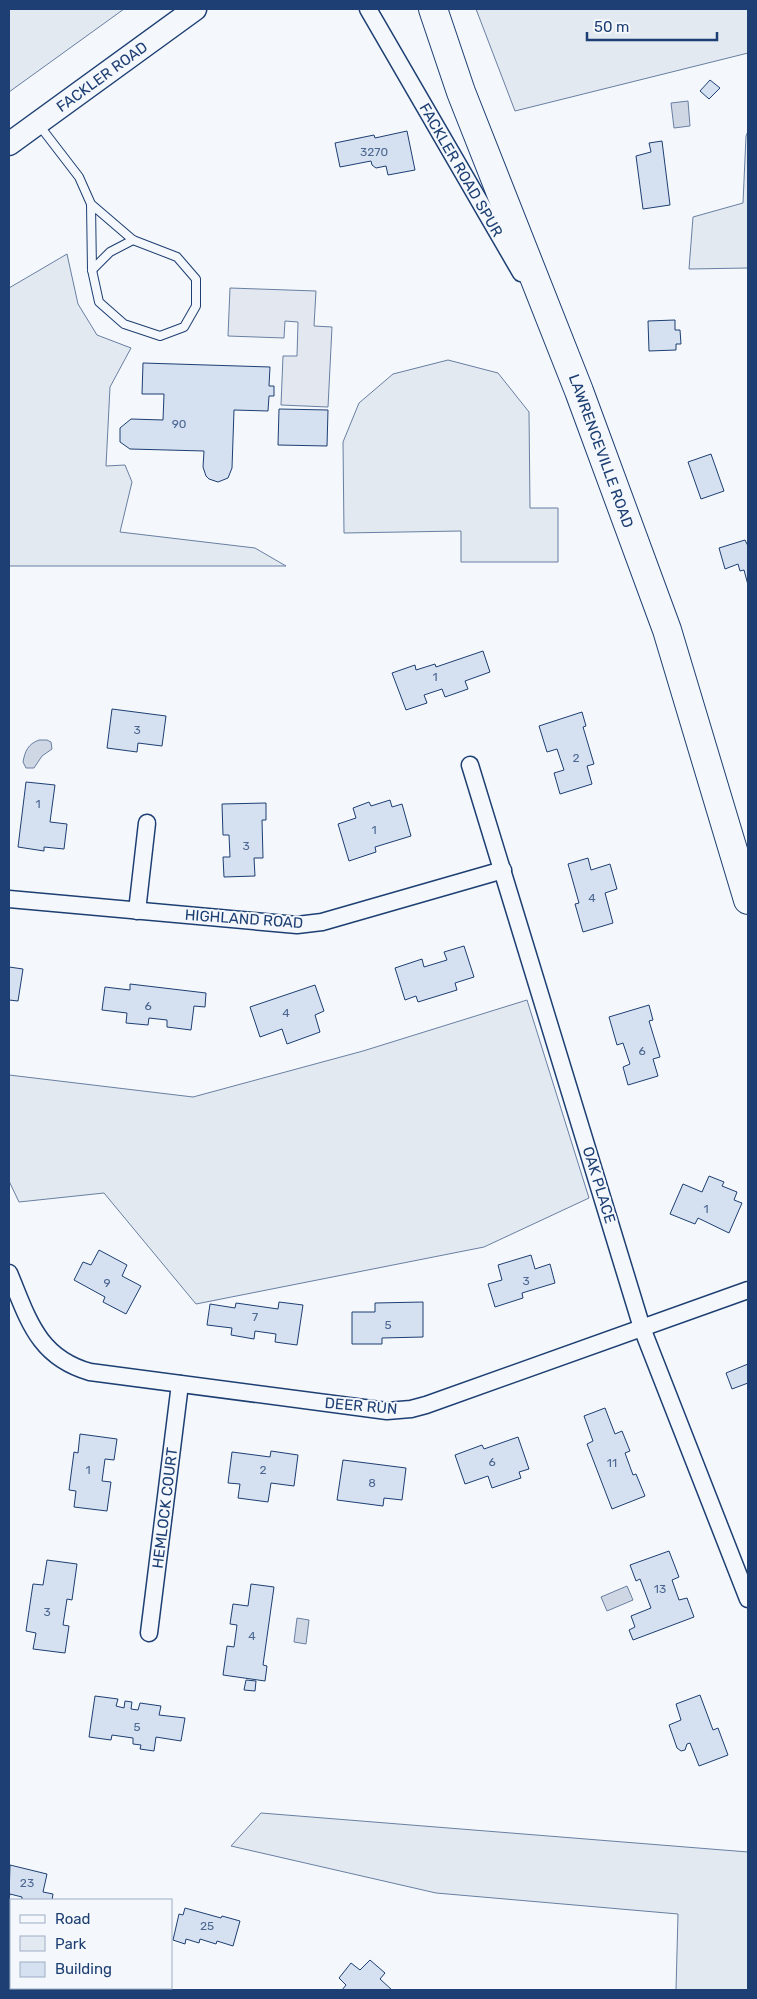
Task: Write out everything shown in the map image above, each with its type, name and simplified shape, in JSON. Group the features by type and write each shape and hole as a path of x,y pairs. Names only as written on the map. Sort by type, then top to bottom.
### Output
{"highway":[{"name":"LAWRENCEVILLE ROAD","path":"433,9 461,92 555,331 667,630 748,900"}],"street":[{"name":"FACKLER ROAD","path":"9,144 195,9"},
{"name":"FACKLER ROAD SPUR","path":"368,9 555,331"},
{"name":"OAK PLACE","path":"470,765 642,1328 748,1599"},
{"path":"137,911 147,823"},
{"name":"HIGHLAND ROAD","path":"9,899 270,924 306,924 322,922 503,870"},
{"name":"DEER RUN","path":"9,1273 32,1330 44,1346 62,1360 90,1372 387,1411 410,1409 748,1290"},
{"name":"HEMLOCK COURT","path":"149,1633 180,1384"}],"lane":[{"path":"37,124 79,177 91,204 92,270 99,302 124,324 160,336 184,327 196,306 196,279 177,257 133,240 91,204"},
{"path":"92,270 110,252 133,240"}],"green space":[{"path":"9,9 124,9 9,92"},
{"path":"476,9 748,9 748,53 515,111"},
{"path":"748,131 748,268 689,269 693,217 743,203 746,136"},
{"path":"67,254 78,304 97,335 131,348 110,387 106,466 125,465 132,482 120,532 255,548 286,566 9,566 9,288"},
{"path":"448,360 498,373 529,412 530,508 558,508 558,562 461,562 461,531 344,533 343,442 359,403 393,374"},
{"path":"527,1000 589,1198 484,1247 196,1304 104,1193 19,1202 9,1181 9,1075 193,1097 363,1051"},
{"path":"261,1813 748,1852 748,1990 676,1990 678,1914 436,1893 231,1846"}],"shaded area":[{"path":"688,101 690,126 674,128 671,103"},
{"path":"230,288 316,291 314,326 332,327 328,407 281,405 283,356 297,356 298,322 285,321 284,338 228,336"},
{"path":"39,740 51,742 52,749 42,756 34,768 26,768 23,762 26,751"},
{"path":"627,1586 633,1600 607,1611 601,1597"},
{"path":"297,1618 309,1620 306,1644 294,1642"}],"building":[{"path":"710,80 720,88 709,99 700,91"},
{"path":"407,131 415,170 388,175 386,166 376,168 372,165 371,161 340,167 335,143 374,135 375,138"},
{"path":"662,141 670,205 643,209 636,156 651,152 649,143"},
{"path":"675,320 675,330 680,330 681,344 676,344 676,350 649,351 648,321"},
{"path":"143,363 270,367 269,386 274,386 274,396 269,396 268,411 234,410 232,468 228,478 218,482 206,476 203,467 204,451 130,449 120,442 120,428 131,419 163,420 164,394 142,394"},
{"path":"279,409 328,410 327,446 278,445"},
{"path":"711,454 724,491 701,499 688,462"},
{"path":"745,540 748,546 748,585 744,570 740,571 738,564 725,569 719,548"},
{"path":"483,651 490,672 465,681 468,689 445,697 442,689 424,695 427,703 406,710 392,673 415,665 416,670 435,664 436,667"},
{"path":"112,709 166,716 162,746 138,743 137,752 107,748"},
{"path":"582,712 586,726 583,727 594,764 587,766 592,784 560,794 554,773 564,770 557,749 547,752 539,726"},
{"path":"26,782 55,785 50,822 67,824 64,849 44,847 44,851 18,847"},
{"path":"390,800 392,807 402,804 411,836 375,847 376,852 349,861 338,824 356,818 353,808 369,802 371,806"},
{"path":"266,803 266,820 262,820 263,858 254,858 255,876 224,877 223,857 230,857 229,835 223,835 222,804"},
{"path":"588,858 591,870 610,864 617,889 605,893 613,923 583,932 575,904 579,903 568,864"},
{"path":"464,946 474,977 455,983 457,990 418,1002 416,996 405,1000 395,968 422,959 424,967 447,960 444,952"},
{"path":"9,967 23,969 18,1001 9,1000"},
{"path":"130,984 206,993 205,1007 194,1006 191,1030 167,1027 167,1020 149,1018 148,1025 126,1023 127,1013 102,1010 105,987 130,990"},
{"path":"315,985 324,1011 315,1015 320,1032 287,1044 282,1029 260,1037 250,1007"},
{"path":"649,1005 653,1020 649,1021 660,1057 653,1059 658,1076 628,1085 623,1067 630,1064 623,1043 617,1045 609,1017"},
{"path":"709,1176 724,1182 722,1186 737,1192 734,1200 742,1203 729,1233 698,1218 695,1224 670,1214 683,1184 702,1192"},
{"path":"99,1250 127,1265 122,1276 141,1286 126,1314 103,1302 105,1297 74,1280 83,1262 91,1265"},
{"path":"531,1255 535,1269 550,1264 555,1283 522,1293 523,1298 495,1307 488,1284 502,1280 498,1265"},
{"path":"279,1302 303,1305 297,1345 275,1342 276,1334 255,1331 254,1339 231,1335 232,1328 207,1325 210,1304 235,1308 236,1303 278,1309"},
{"path":"423,1302 423,1337 382,1338 382,1344 352,1344 352,1312 375,1312 375,1303"},
{"path":"748,1364 748,1383 732,1389 726,1373"},
{"path":"605,1408 615,1434 622,1431 630,1451 625,1453 633,1475 636,1474 645,1496 612,1509 587,1444 593,1441 584,1416"},
{"path":"80,1434 117,1439 114,1460 105,1459 102,1481 111,1482 107,1511 74,1507 76,1491 69,1490 74,1452 78,1453"},
{"path":"518,1437 529,1469 519,1472 521,1478 492,1488 488,1476 465,1484 455,1455 482,1445 484,1449"},
{"path":"271,1451 298,1455 294,1486 271,1483 268,1502 238,1498 240,1484 228,1483 232,1452 270,1457"},
{"path":"343,1460 406,1468 402,1500 384,1498 383,1506 337,1500"},
{"path":"669,1551 679,1577 672,1580 679,1600 687,1598 694,1617 633,1640 629,1630 635,1627 631,1616 651,1608 640,1579 636,1581 630,1565"},
{"path":"47,1560 77,1564 72,1600 67,1599 63,1625 69,1626 65,1653 33,1649 36,1633 26,1631 33,1584 43,1585"},
{"path":"251,1584 274,1587 263,1665 267,1666 265,1681 223,1675 227,1646 234,1647 237,1625 230,1624 233,1604 248,1606"},
{"path":"246,1680 256,1681 255,1691 244,1690"},
{"path":"700,1695 713,1730 718,1728 728,1755 699,1766 690,1743 687,1744 685,1750 681,1751 677,1748 669,1725 681,1720 676,1704"},
{"path":"95,1696 118,1699 116,1706 124,1708 125,1701 132,1702 131,1709 138,1710 140,1703 161,1706 159,1715 185,1718 181,1741 156,1737 154,1751 140,1749 141,1745 133,1744 133,1738 112,1735 111,1740 89,1737"},
{"path":"10,1865 47,1874 43,1892 53,1894 52,1899 22,1899 22,1897 10,1894 9,1899"},
{"path":"185,1908 240,1921 233,1946 217,1941 216,1944 200,1939 199,1943 186,1939 185,1944 173,1940 179,1914 183,1915"},
{"path":"370,1960 385,1973 380,1979 392,1990 342,1990 346,1985 339,1978 351,1963 360,1970"}]}
